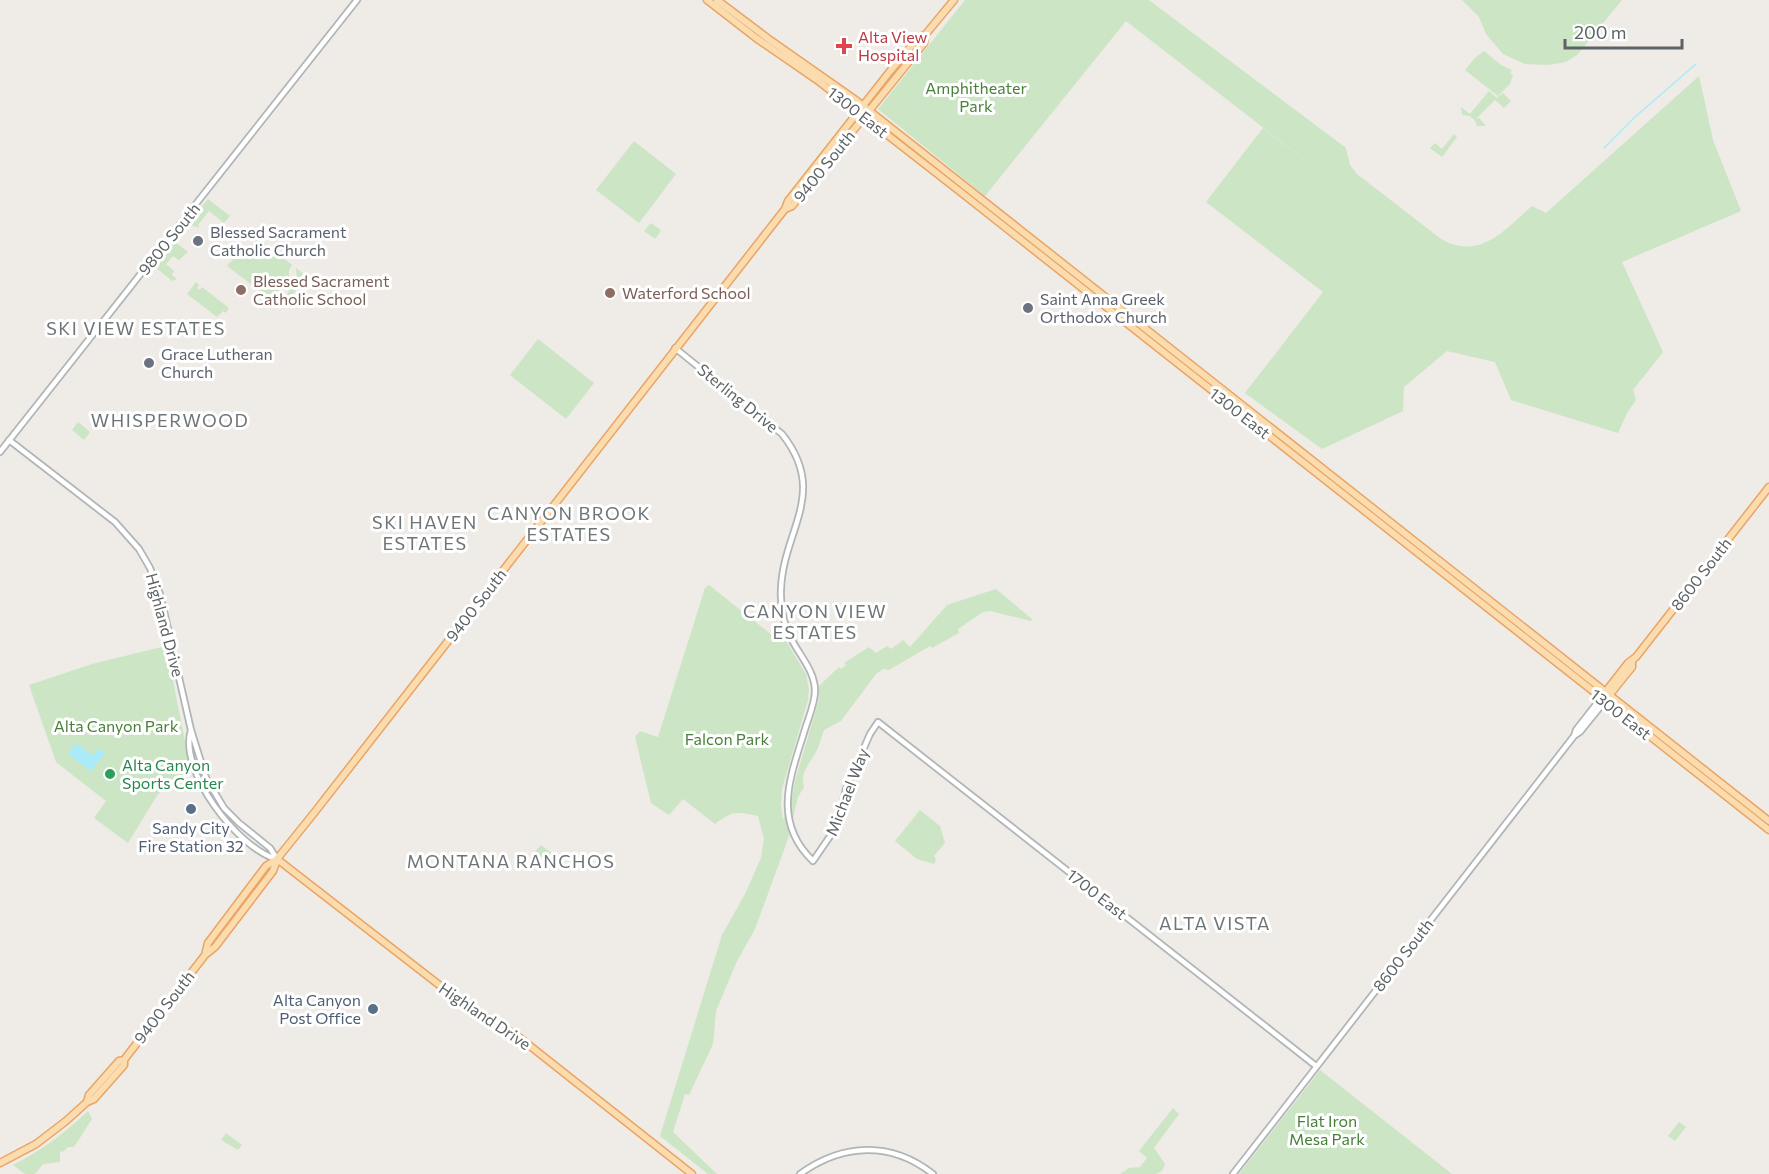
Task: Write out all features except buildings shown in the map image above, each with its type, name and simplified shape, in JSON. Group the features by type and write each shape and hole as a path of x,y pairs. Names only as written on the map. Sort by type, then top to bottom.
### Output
{"main road":[{"name":"1300 East","path":"707,0 864,117 1605,697 1769,821"},
{"name":"1300 East","path":"717,0 862,105 1605,697"},
{"name":"9400 South","path":"0,1163 36,1144 66,1121 87,1102 89,1095 119,1061 124,1060 205,955 208,944 266,866 277,859 785,209 788,201 862,105 918,38 925,35 954,0"},
{"name":"9400 South","path":"785,209 792,206 924,43 925,35"},
{"name":"8600 South","path":"1605,697 1632,667 1632,662 1769,487"},
{"name":"1300 East","path":"1668,746 1769,830"},
{"name":"Highland Drive","path":"277,859 449,994 520,1038 692,1174"}],"street":[{"name":"9800 South","path":"0,452 357,0"},
{"name":"Sterling Drive","path":"675,348 776,427 788,441 800,465 803,499 784,569 781,600 785,624 792,641 810,671 815,691 814,702 790,777 787,804 794,834 813,861"},
{"name":"Highland Drive","path":"9,440 115,522 139,549 150,568 160,594 191,730 203,771 218,800 239,823 270,848 277,859"},
{"name":"8600 South","path":"1233,1174 1574,736 1580,732 1605,697"},
{"name":"Michael Way","path":"813,861 837,826 846,789 870,734 878,722"},
{"name":"1700 East","path":"878,722 1316,1066"},
{"name":"Highland Drive","path":"191,730 189,743 193,764 212,804 234,830 265,856 277,859"},
{"path":"800,1174 834,1155 872,1150 900,1155 933,1174"}],"green space":[{"name":"Amphitheater Park","path":"965,0 1149,0 1346,148 1350,165 1357,174 1441,239 1455,245 1480,245 1491,240 1532,206 1546,213 1699,76 1713,140 1741,211 1622,262 1663,352 1633,390 1636,400 1618,433 1511,400 1495,362 1447,351 1404,387 1403,411 1322,449 1245,393 1323,292 1206,202 1263,128 1337,185 1126,21 985,196 878,109"},
{"path":"1462,0 1622,0 1577,55 1566,62 1548,65 1525,64 1503,54 1486,34 1479,17"},
{"path":"1484,51 1501,65 1512,70 1510,84 1498,96 1465,70"},
{"path":"1489,91 1497,98 1503,93 1511,101 1504,108 1495,100 1476,119 1479,118 1486,126 1477,126 1472,118 1462,115 1461,107 1470,114"},
{"path":"1454,134 1457,137 1442,157 1430,148 1435,143 1442,149"},
{"path":"634,141 676,174 639,223 596,190"},
{"path":"208,199 230,216 224,223 209,211 198,225 199,228 188,224"},
{"path":"651,223 661,230 655,239 644,231"},
{"path":"258,238 292,265 289,270 289,281 273,301 227,266 236,256 239,258"},
{"path":"174,241 188,252 179,260 173,256 166,264 174,271 172,275 177,279 172,281 154,266"},
{"path":"296,268 305,275 305,279 287,302 283,299 297,281"},
{"path":"196,282 199,285 197,288 200,290 202,287 229,308 226,313 223,311 217,317 187,294"},
{"path":"538,339 594,383 566,419 510,375"},
{"path":"78,422 90,432 84,440 72,430"},
{"name":"Falcon Park","path":"709,585 777,639 783,636 806,674 808,700 782,789 783,820 791,803 795,781 819,699 819,686 839,667 841,669 846,665 844,663 869,647 876,653 887,646 891,649 903,640 910,647 947,605 996,589 1032,619 1031,621 990,611 983,612 958,629 959,633 932,648 930,646 889,670 883,669 876,674 841,721 824,730 804,774 804,787 798,797 788,839 755,929 737,961 716,1011 713,1044 689,1095 685,1094 673,1132 717,1174 708,1174 660,1136 722,935 745,894 761,858 764,839 758,816 735,813 715,824 683,799 669,815 651,803 635,737 640,731 658,737 705,588"},
{"name":"Alta Canyon Park","path":"166,646 191,771 187,776 158,794 128,843 94,818 106,801 56,762 29,685 92,664"},
{"path":"920,810 940,826 945,843 934,856 936,860 934,864 917,859 895,841"},
{"path":"541,845 557,857 551,865 535,852"},
{"name":"Flat Iron Mesa Park","path":"1320,1070 1452,1174 1239,1174"},
{"path":"1173,1108 1179,1114 1154,1148 1165,1164 1162,1171 1156,1174 1120,1174 1129,1168 1140,1167 1147,1158 1139,1151"},
{"path":"88,1111 92,1119 74,1147 68,1147 60,1152 60,1162 43,1164 35,1174 25,1174 13,1165 52,1141"},
{"path":"1679,1122 1686,1127 1675,1141 1668,1136"},
{"path":"226,1133 242,1145 238,1150 221,1140"}],"water":[{"path":"76,743 93,756 99,749 105,753 91,771 68,754"}],"waterway":[{"path":"1604,148 1635,117 1696,64"}],"place":[{"name":"Alta View Hospital","path":"844,46"},
{"name":"Blessed Sacrament Catholic Church","path":"198,241"},
{"name":"Blessed Sacrament Catholic School","path":"241,290"},
{"name":"Waterford School","path":"610,293"},
{"name":"Saint Anna Greek Orthodox Church","path":"1028,308"},
{"name":"Grace Lutheran Church","path":"149,363"},
{"name":"Alta Canyon Sports Center","path":"110,774"},
{"name":"Sandy City Fire Station 32","path":"191,809"},
{"name":"Alta Canyon Post Office","path":"373,1009"}],"district":[{"name":"SKI VIEW ESTATES","path":"136,329"},
{"name":"WHISPERWOOD","path":"170,421"},
{"name":"CANYON BROOK ESTATES","path":"569,524"},
{"name":"SKI HAVEN ESTATES","path":"425,533"},
{"name":"CANYON VIEW ESTATES","path":"815,622"},
{"name":"MONTANA RANCHOS","path":"511,862"},
{"name":"ALTA VISTA","path":"1215,924"}]}
